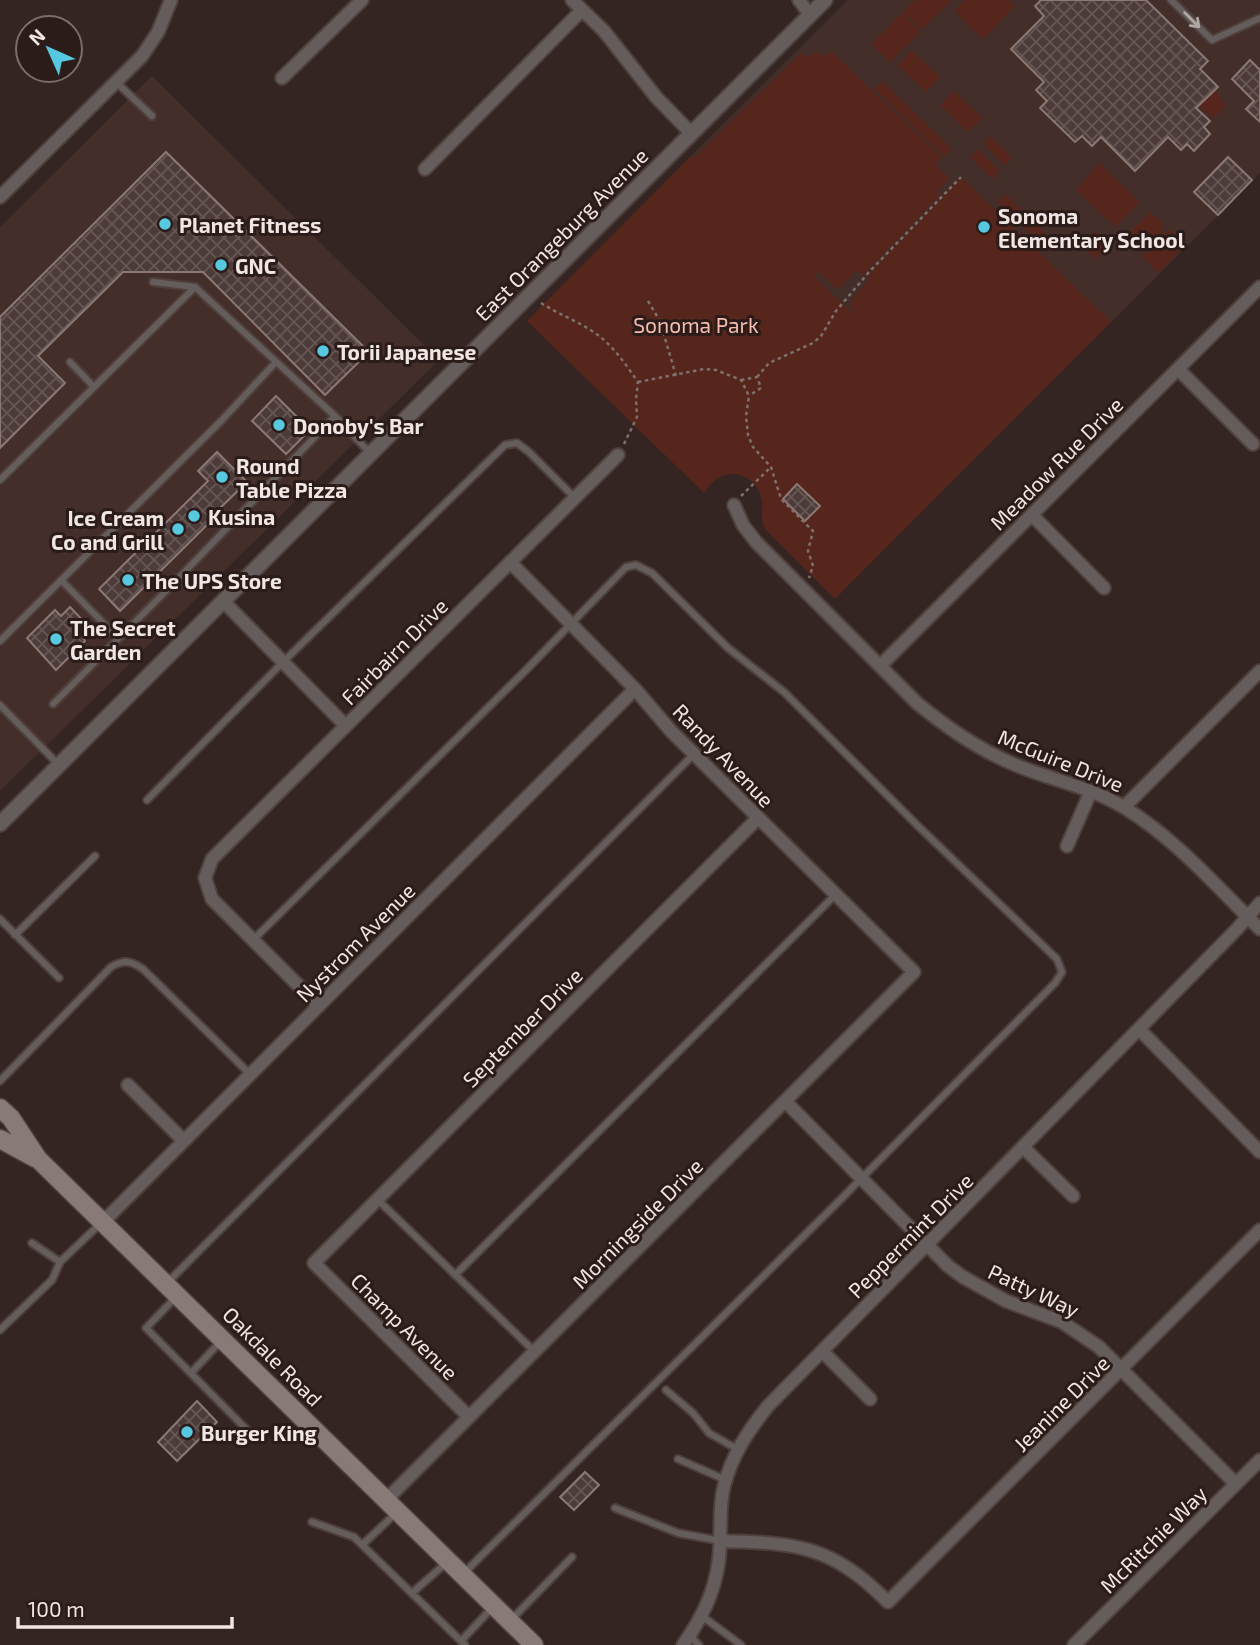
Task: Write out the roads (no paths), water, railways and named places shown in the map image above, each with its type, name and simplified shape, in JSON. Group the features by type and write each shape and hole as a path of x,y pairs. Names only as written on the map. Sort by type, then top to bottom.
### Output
{"main road":[{"name":"Oakdale Road","path":"0,1108 38,1159 534,1645"},
{"name":"Oakdale Road","path":"0,1139 38,1159"}],"street":[{"path":"0,197 142,56 158,32 171,0"},
{"path":"282,78 362,0"},
{"path":"572,0 623,53 656,97 692,134"},
{"path":"799,0 810,15"},
{"name":"East Orangeburg Avenue","path":"0,824 825,0"},
{"path":"425,169 582,10"},
{"name":"Meadow Rue Drive","path":"880,666 1260,287"},
{"path":"1178,369 1253,444"},
{"name":"Fairbairn Drive","path":"253,940 212,899 205,878 212,859 618,455"},
{"name":"McGuire Drive","path":"734,505 743,525 756,542 917,703 962,737 1012,764 1091,791 1124,807 1170,841 1260,929"},
{"path":"1032,514 1104,589"},
{"name":"Randy Avenue","path":"510,562 635,689 694,754 914,972"},
{"path":"224,602 346,726"},
{"path":"1124,807 1260,671"},
{"name":"Nystrom Avenue","path":"103,1222 635,689"},
{"path":"1067,846 1091,791"},
{"name":"September Drive","path":"314,1263 758,818"},
{"name":"Peppermint Drive","path":"690,1642 715,1583 720,1542 720,1508 726,1480 737,1449 768,1406 1260,903"},
{"path":"253,940 318,1006"},
{"name":"Morningside Drive","path":"392,1506 469,1417 914,972"},
{"path":"1139,1029 1260,1152"},
{"path":"128,1085 183,1140"},
{"name":"Patty Way","path":"786,1102 947,1266 986,1291 1044,1314 1079,1332 1122,1370 1236,1484"},
{"path":"1023,1147 1073,1196"},
{"name":"Jeanine Drive","path":"720,1542 779,1543 818,1552 854,1572 888,1602 1260,1230"},
{"name":"Champ Avenue","path":"314,1263 469,1417"},
{"path":"822,1351 870,1399"},
{"name":"McRitchie Way","path":"1074,1645 1260,1460"}],"lane":[{"path":"1171,0 1212,40 1260,18"},
{"path":"116,82 152,116"},
{"path":"153,282 195,287 335,416 370,453"},
{"path":"0,480 195,287"},
{"path":"70,362 94,387"},
{"path":"0,640 221,421 276,362"},
{"path":"53,704 335,416"},
{"path":"146,800 505,445 517,443 529,452 575,498"},
{"path":"253,940 526,670 626,567 636,565 652,573 728,648 784,692 918,826 1057,959 1062,972 1055,983 827,1214 461,1575"},
{"path":"61,580 118,638"},
{"path":"0,705 59,765"},
{"path":"254,1437 146,1328 173,1289 694,754"},
{"path":"15,934 95,856"},
{"path":"456,1275 835,894"},
{"path":"0,919 60,978"},
{"path":"0,1081 111,967 119,962 129,961 143,970 250,1074"},
{"path":"377,1199 535,1352"},
{"path":"0,1329 52,1280 60,1262 103,1222"},
{"path":"32,1243 60,1262"},
{"path":"191,1373 223,1339"},
{"path":"666,1390 693,1413 709,1433 737,1449"},
{"path":"678,1459 726,1480"},
{"path":"362,1545 392,1506"},
{"path":"615,1508 678,1533 720,1542"},
{"path":"312,1522 354,1537 463,1643 494,1606"},
{"path":"509,1622 572,1557"},
{"path":"412,1593 448,1562"},
{"path":"702,1616 739,1644"}],"place":[{"name":"Planet Fitness","path":"165,224"},
{"name":"Sonoma Elementary School","path":"984,227"},
{"name":"GNC","path":"221,265"},
{"name":"Torii Japanese","path":"323,351"},
{"name":"Donoby's Bar","path":"279,425"},
{"name":"Round Table Pizza","path":"222,477"},
{"name":"Kusina","path":"194,516"},
{"name":"Ice Cream Co and Grill","path":"178,529"},
{"name":"The UPS Store","path":"128,580"},
{"name":"The Secret Garden","path":"56,639"},
{"name":"Burger King","path":"187,1432"}],"park label":[{"name":"Sonoma Park","path":"696,324"}]}
